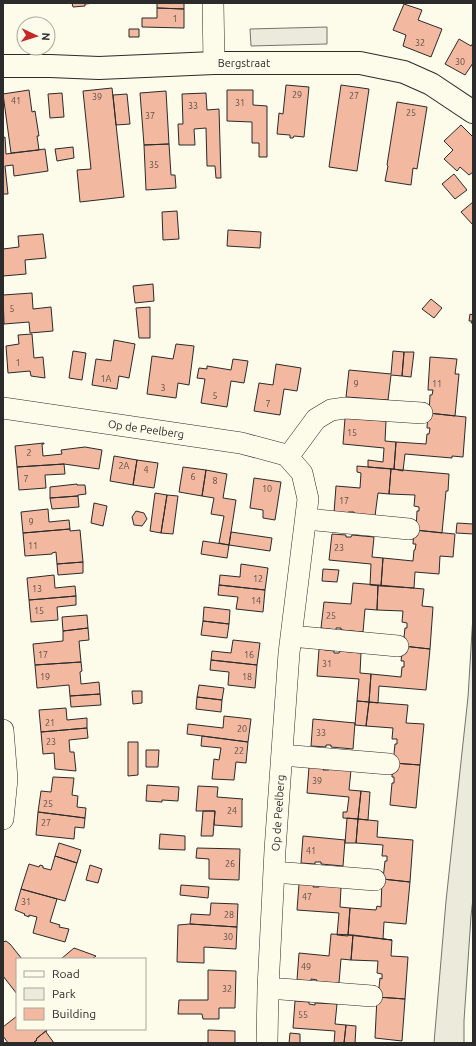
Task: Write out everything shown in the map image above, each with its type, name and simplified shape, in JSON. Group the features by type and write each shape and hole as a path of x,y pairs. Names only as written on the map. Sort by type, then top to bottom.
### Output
{"street":[{"path":"213,3 214,63"},
{"name":"Bergstraat","path":"3,66 99,68 214,63 360,63 404,72 431,84 473,112"},
{"name":"Op de Peelberg","path":"3,408 241,443 286,455 302,473 308,498 289,654 274,872 268,988 267,1043"},
{"path":"288,457 316,418 331,410 345,408 422,413"},
{"path":"306,519 408,529"},
{"path":"291,636 398,646"},
{"path":"3,730 7,779 3,818"},
{"path":"282,755 389,764"},
{"path":"274,872 375,880"},
{"path":"268,988 372,996"}],"green space":[{"path":"473,615 473,898 464,1021 464,1043 434,1043 446,901 468,697"}],"shaded area":[{"path":"327,27 327,44 251,46 250,29"}],"building":[{"path":"72,3 96,3 73,7"},
{"path":"157,3 184,3 184,9 157,8"},
{"path":"404,4 422,10 418,20 442,29 431,57 403,46 406,35 393,30"},
{"path":"157,8 184,9 184,28 142,27 142,18 157,18"},
{"path":"129,29 139,29 139,37 129,37"},
{"path":"459,39 471,46 473,43 473,63 465,75 445,64"},
{"path":"286,85 309,87 304,137 294,136 293,138 290,138 290,135 277,134 279,113 283,114"},
{"path":"341,85 369,89 357,171 329,167"},
{"path":"112,88 124,197 80,202 77,170 91,169 83,91"},
{"path":"29,90 32,112 35,111 39,136 37,136 39,150 11,153 3,94"},
{"path":"227,90 253,90 253,105 267,106 267,157 259,157 259,143 252,143 252,122 227,121"},
{"path":"166,91 169,144 144,145 140,93"},
{"path":"62,93 64,117 50,118 48,94"},
{"path":"206,93 207,110 219,109 221,178 216,178 215,166 207,166 206,128 194,129 195,145 179,145 178,124 183,124 182,94"},
{"path":"127,94 130,124 116,125 113,95"},
{"path":"397,102 427,107 417,169 413,168 411,185 385,181"},
{"path":"461,125 473,137 473,172 469,175 460,167 457,171 444,159 453,150 444,141"},
{"path":"5,137 6,154 45,149 48,171 14,176 13,165 5,166 8,194 3,194 3,138"},
{"path":"169,144 171,175 175,175 176,188 146,190 144,145"},
{"path":"73,147 74,158 57,161 55,149"},
{"path":"454,174 467,190 455,199 442,184"},
{"path":"473,202 473,225 461,212"},
{"path":"177,211 179,239 163,240 162,212"},
{"path":"228,230 261,232 260,248 227,246"},
{"path":"43,234 46,258 25,260 26,274 3,276 3,249 19,247 18,236"},
{"path":"153,284 154,301 135,303 133,286"},
{"path":"32,293 33,309 51,307 53,331 30,333 29,322 4,324 3,295"},
{"path":"431,299 442,308 434,318 422,309"},
{"path":"150,307 150,338 139,338 136,308"},
{"path":"470,314 473,315 473,323 471,323 472,321 469,321"},
{"path":"32,334 34,358 43,357 45,378 31,376 30,371 8,373 6,346 19,344 18,335"},
{"path":"114,340 135,344 129,378 119,376 117,389 92,385 96,359 111,361"},
{"path":"176,344 194,346 189,385 178,383 176,398 147,394 152,356 173,359"},
{"path":"73,351 86,353 82,380 69,378"},
{"path":"393,351 404,352 402,376 391,375 388,400 346,397 349,370 391,374"},
{"path":"404,352 414,352 411,377 402,376"},
{"path":"430,357 457,359 455,374 459,374 455,416 429,413 430,395 432,395 433,390 428,390"},
{"path":"233,359 248,361 244,383 231,381 227,407 201,403 205,379 197,378 199,368 207,369 207,366 231,370"},
{"path":"276,364 301,368 297,391 284,389 280,415 254,411 259,383 273,385"},
{"path":"428,413 466,417 463,457 452,456 452,458 405,454 403,471 394,469 396,442 426,444 427,434 429,434 430,428 427,428"},
{"path":"345,418 386,421 385,441 396,442 394,469 368,467 368,460 383,462 384,448 343,444"},
{"path":"44,443 42,444 43,456 62,454 61,450 85,447 102,450 99,469 64,464 17,467 15,446"},
{"path":"114,456 137,460 133,485 110,481"},
{"path":"137,460 158,463 154,488 133,485"},
{"path":"64,464 65,474 45,475 46,488 19,490 17,467"},
{"path":"357,466 391,469 389,494 378,493 375,516 354,514 354,512 348,512 348,514 334,513 336,486 360,488 361,473 357,472"},
{"path":"183,467 206,470 202,496 179,492"},
{"path":"391,469 449,474 442,533 416,530 417,511 419,511 419,507 414,506 415,495 389,494"},
{"path":"206,470 227,474 223,498 236,500 229,545 219,543 224,516 211,514 214,498 202,496"},
{"path":"254,478 281,482 275,520 263,518 263,510 250,508"},
{"path":"77,484 85,485 86,494 50,498 50,487"},
{"path":"155,493 167,495 161,533 150,531"},
{"path":"167,495 178,496 173,534 161,533"},
{"path":"78,496 79,507 52,509 50,498"},
{"path":"94,503 107,506 103,526 91,523"},
{"path":"48,509 49,522 69,520 70,529 23,533 21,512"},
{"path":"136,511 144,513 147,519 142,526 134,525 132,517"},
{"path":"457,523 473,524 473,534 456,533"},
{"path":"70,529 70,531 80,530 83,562 57,564 56,552 52,554 25,556 23,533"},
{"path":"414,530 455,534 453,557 440,556 439,574 415,572 414,588 381,586 383,558 413,561 416,544 413,544"},
{"path":"231,532 272,538 270,551 229,545"},
{"path":"332,534 346,535 346,537 351,537 352,535 374,537 372,557 383,558 381,586 370,585 371,564 329,560"},
{"path":"203,541 229,545 227,558 201,554"},
{"path":"83,562 83,573 58,575 57,564"},
{"path":"241,564 268,568 265,590 219,585 220,575 240,577"},
{"path":"323,569 339,570 337,582 322,581"},
{"path":"54,575 55,588 75,586 76,596 29,600 27,578"},
{"path":"353,583 378,585 377,610 365,609 363,632 341,630 341,628 336,628 336,630 321,628 324,602 351,604"},
{"path":"219,585 265,590 263,612 236,609 238,597 218,595"},
{"path":"378,585 424,589 422,606 433,607 430,649 403,646 407,623 402,622 403,611 377,610"},
{"path":"76,596 76,605 57,607 58,620 31,622 29,600"},
{"path":"204,607 230,610 229,624 203,621"},
{"path":"87,615 88,628 63,631 62,617"},
{"path":"203,621 229,624 227,638 201,635"},
{"path":"88,628 89,640 79,641 81,662 35,665 33,644 63,641 63,631"},
{"path":"233,640 260,643 257,665 211,660 212,651 231,653"},
{"path":"403,646 430,649 426,690 379,686 378,703 369,702 371,674 401,677 402,667 404,667 404,661 401,661"},
{"path":"319,649 334,651 334,653 339,653 340,651 361,653 360,673 371,674 369,702 357,701 359,679 317,676"},
{"path":"211,660 257,665 255,688 228,685 229,672 210,670"},
{"path":"81,662 81,684 99,682 100,694 70,696 69,685 37,688 35,665"},
{"path":"199,685 224,688 222,700 197,697"},
{"path":"132,691 142,691 142,703 133,704"},
{"path":"100,694 101,705 71,707 70,696"},
{"path":"197,697 222,700 221,712 196,709"},
{"path":"357,701 369,702 366,726 355,725"},
{"path":"369,702 408,705 406,723 424,724 420,765 393,763 397,739 392,739 393,728 366,726"},
{"path":"66,708 67,720 87,718 87,728 41,732 39,710"},
{"path":"224,716 251,719 248,742 187,734 188,724 223,728"},
{"path":"313,719 355,723 353,749 331,747 331,745 326,745 326,747 311,746"},
{"path":"87,728 88,738 69,740 70,752 74,752 76,771 55,769 54,753 43,754 41,732"},
{"path":"202,736 248,742 246,763 236,762 234,780 212,779 214,759 219,760 221,748 201,746"},
{"path":"128,742 138,742 138,775 128,776"},
{"path":"146,750 159,750 158,767 146,767"},
{"path":"393,763 420,765 416,808 390,805 392,783 394,783 394,777 392,777"},
{"path":"309,767 324,768 323,770 329,770 329,768 351,770 349,790 361,791 358,819 343,818 343,812 347,812 349,797 307,793"},
{"path":"53,777 74,778 72,795 78,796 77,807 86,808 85,818 38,812 41,791 51,792"},
{"path":"147,785 179,787 178,801 146,801"},
{"path":"198,786 218,787 217,797 243,799 242,827 214,825 215,811 196,811"},
{"path":"361,791 370,792 368,820 358,819"},
{"path":"203,811 215,811 213,836 201,836"},
{"path":"38,812 85,818 84,828 75,827 74,839 36,835"},
{"path":"347,818 358,819 356,843 345,843"},
{"path":"358,819 378,821 377,837 413,840 410,882 383,879 387,856 382,856 383,845 356,843"},
{"path":"160,834 185,836 185,850 159,849"},
{"path":"303,836 345,840 343,866 321,864 321,862 315,862 315,864 301,863"},
{"path":"59,843 81,850 77,863 55,856"},
{"path":"197,848 240,849 239,880 209,879 209,859 196,858"},
{"path":"55,856 77,863 65,901 21,889 29,864 39,867 40,865 43,866 43,868 51,870"},
{"path":"90,865 102,869 98,883 86,880"},
{"path":"382,879 410,882 406,924 384,922 383,939 348,935 350,908 376,910 377,906 381,907"},
{"path":"299,884 314,885 313,887 319,887 319,885 341,887 340,907 350,908 348,936 337,935 339,913 297,910"},
{"path":"181,885 209,887 208,898 180,895"},
{"path":"21,889 57,899 50,922 60,925 59,927 69,929 65,942 33,933 37,917 29,915 29,917 15,910"},
{"path":"211,903 238,904 237,927 190,924 191,914 210,915"},
{"path":"190,924 237,927 236,949 204,947 204,963 177,962 178,925"},
{"path":"331,934 353,935 351,960 341,959 339,983 316,982 317,980 311,979 311,981 297,980 299,953 329,956"},
{"path":"353,935 392,940 391,956 408,957 405,999 378,997 380,978 382,979 382,974 377,973 378,961 351,960"},
{"path":"6,941 10,944 21,958 16,958 16,993 3,976 3,942"},
{"path":"74,948 96,956 93,958 62,958"},
{"path":"208,970 236,971 235,1008 219,1008 219,1019 203,1019 202,1014 178,1014 179,1000 208,1000"},
{"path":"377,997 405,999 402,1041 375,1038"},
{"path":"295,1001 309,1002 309,1004 315,1005 315,1003 337,1004 335,1024 346,1025 344,1043 334,1043 335,1031 293,1028"},
{"path":"16,1017 16,1030 47,1030 33,1043 8,1043 3,1036 3,1027"},
{"path":"346,1025 356,1026 355,1043 344,1043"},
{"path":"47,1030 46,1032 54,1043 33,1043 37,1040 36,1039"},
{"path":"208,1030 235,1031 235,1043 208,1043"},
{"path":"290,1033 300,1034 300,1043 289,1043"}]}
